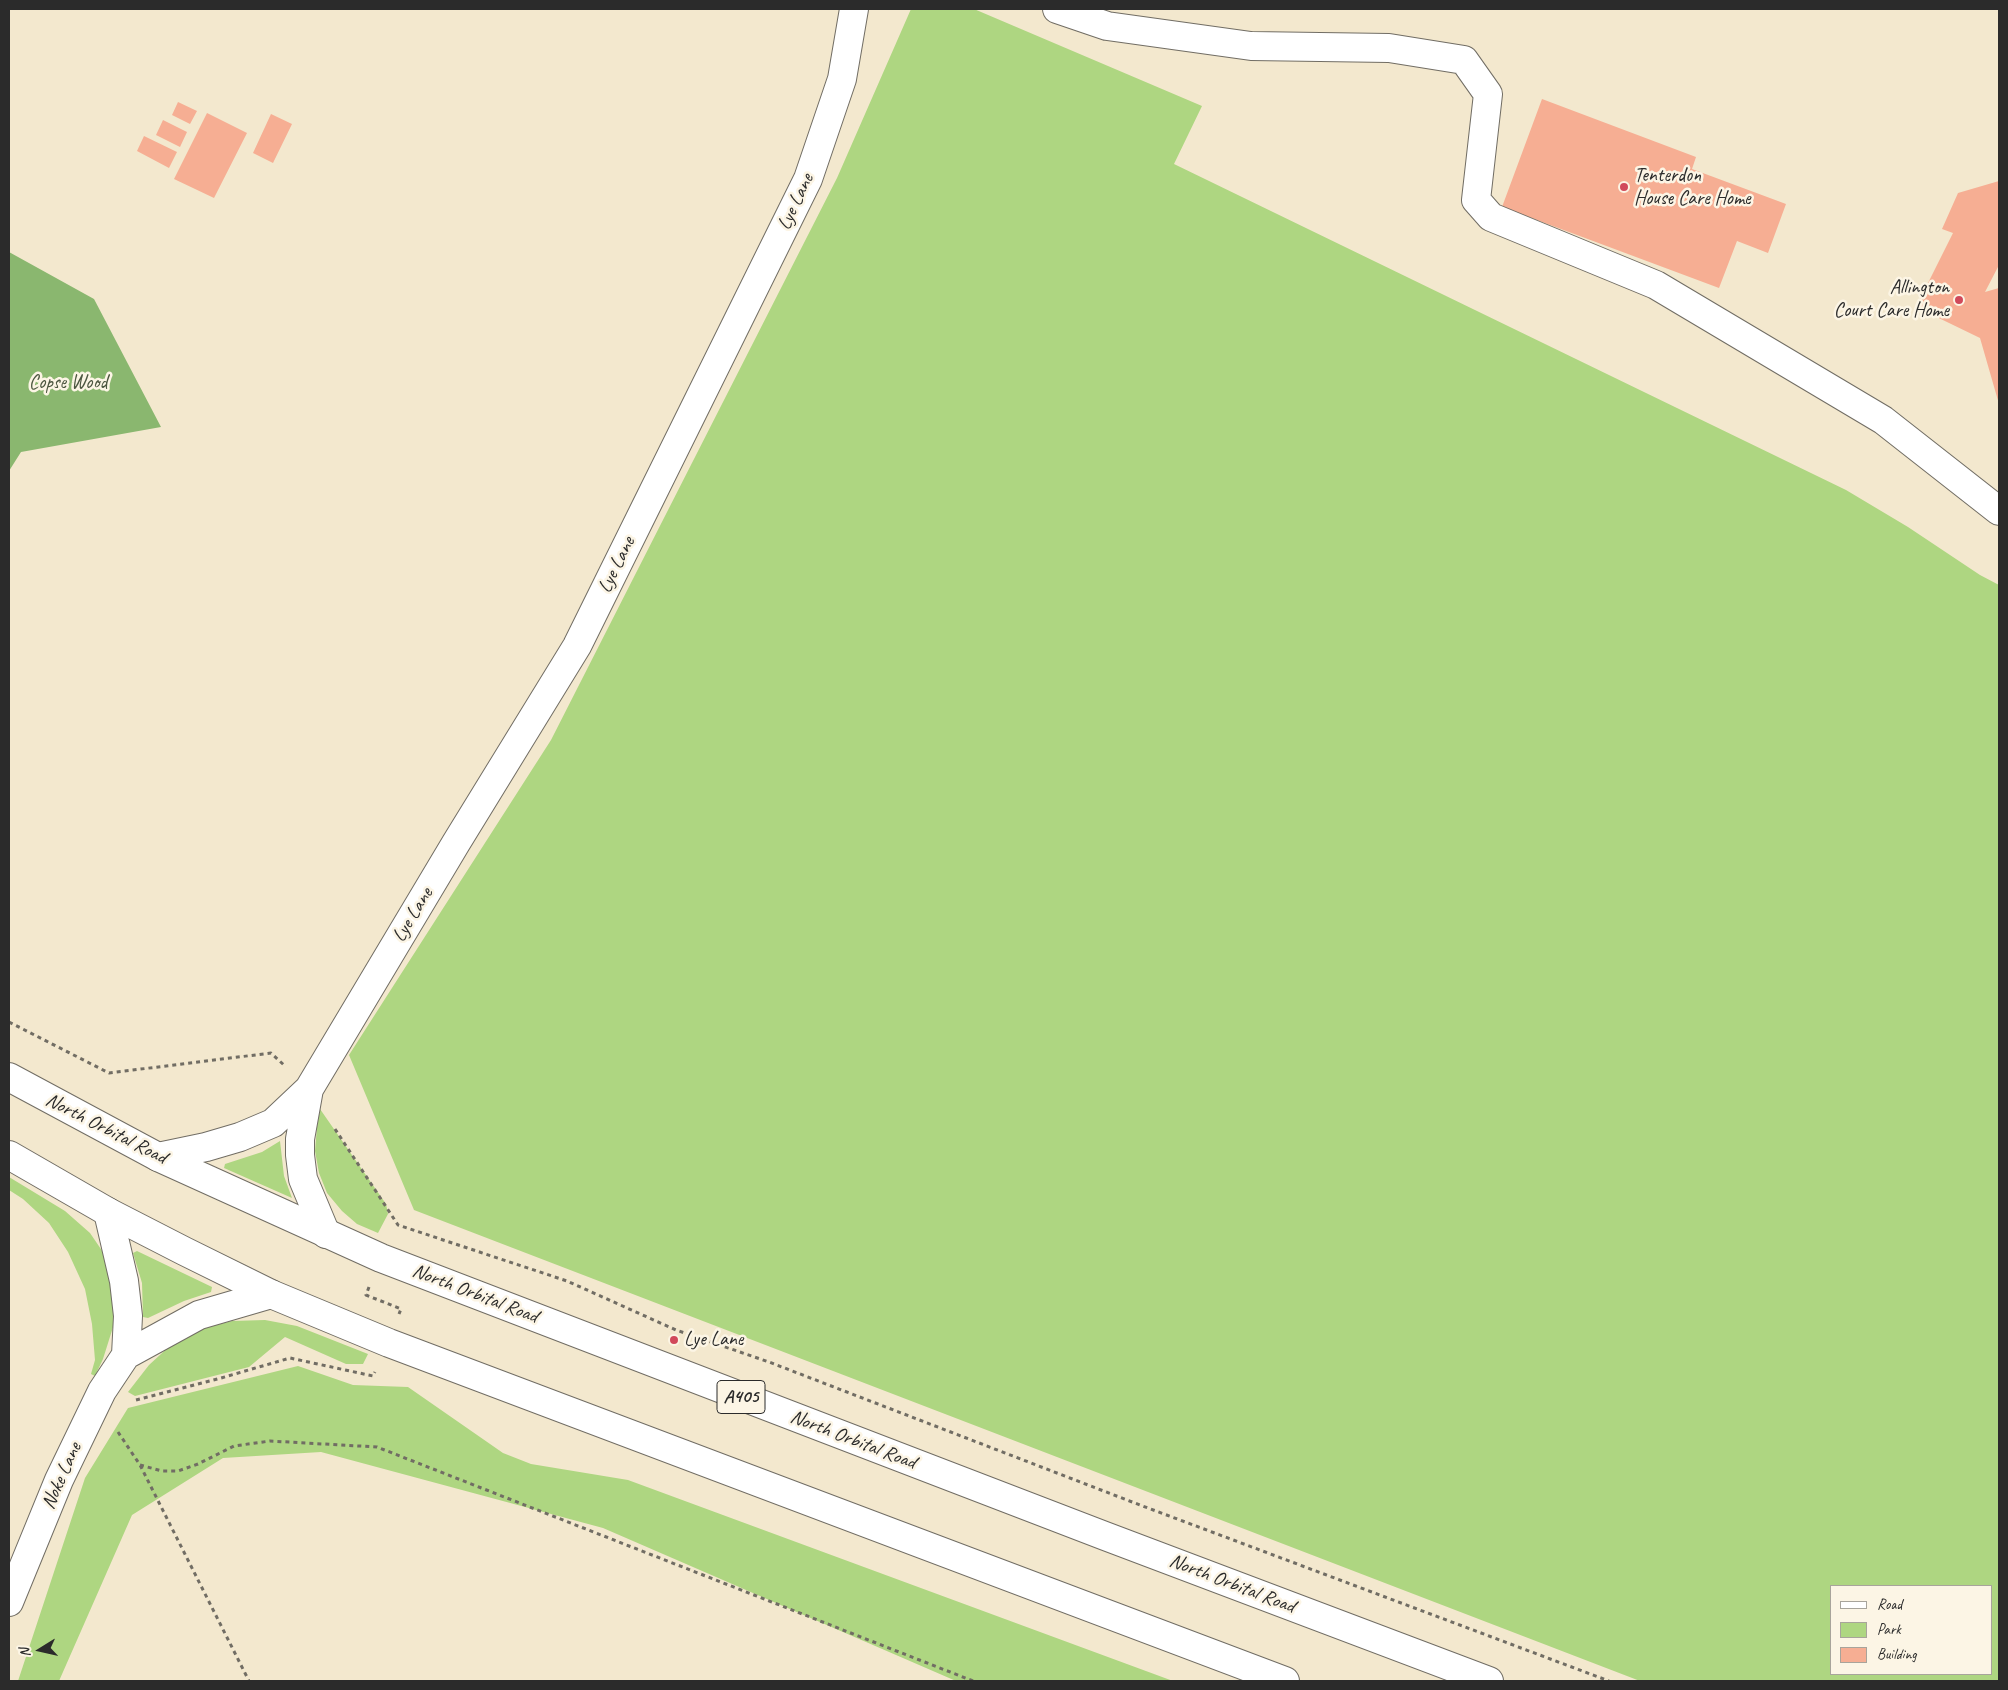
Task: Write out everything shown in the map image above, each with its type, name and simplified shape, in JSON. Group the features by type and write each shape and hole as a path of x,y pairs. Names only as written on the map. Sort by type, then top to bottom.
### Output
{"main road":[{"name":"Lye Lane","path":"158,1157 231,1139 272,1123 310,1089 456,843 577,646 808,179 842,79 854,9"},
{"path":"1057,9 1107,26 1251,46 1390,48 1464,60 1488,94 1476,200 1490,216 1656,285 1883,420 1999,511"},
{"name":"North Orbital Road","path":"9,1077 158,1157 381,1258 1489,1681"},
{"name":"Lye Lane","path":"310,1089 300,1139 300,1154 304,1179 326,1234"},
{"path":"9,1155 108,1212 271,1294 389,1343 1285,1681"},
{"path":"108,1212 124,1281 128,1316 126,1355"},
{"name":"Noke Lane","path":"9,1602 59,1480 102,1390 126,1355 199,1316 271,1294"}],"path":[{"path":"9,1022 109,1073 271,1053 310,1089 398,1225 567,1281 676,1330 768,1362 1140,1505 1609,1681"},
{"path":"102,1390 124,1403 290,1358 373,1376 389,1343 401,1309 366,1295 381,1258 398,1225"},
{"path":"113,1425 140,1465 249,1681"},
{"path":"140,1465 162,1471 178,1472 234,1446 270,1441 377,1447 973,1681"}],"green space":[{"path":"911,9 974,9 1202,106 1174,164 1846,490 1908,527 1980,575 1999,585 1999,1681 1640,1681 414,1210 349,1055 551,740 837,178"},
{"name":"Copse Wood","path":"9,252 94,299 161,427 21,452 9,471"},
{"path":"320,1109 386,1204 388,1214 378,1233 357,1224 342,1211 327,1193 319,1173 315,1151"},
{"path":"280,1141 284,1176 292,1198 224,1168 225,1164 262,1152"},
{"path":"9,1177 65,1211 90,1233 107,1258 117,1303 114,1324 103,1359 95,1376 91,1374 95,1360 92,1324 85,1289 68,1252 49,1223 23,1199 9,1190"},
{"path":"137,1251 212,1287 211,1292 184,1301 148,1318 143,1317 142,1283 133,1253"},
{"path":"265,1320 297,1326 368,1354 363,1364 346,1364 285,1337 249,1367 135,1396 128,1392 149,1365 173,1343 200,1329 232,1321"},
{"path":"298,1366 353,1385 408,1387 503,1453 531,1464 628,1480 1173,1681 956,1681 603,1528 321,1452 223,1458 132,1515 59,1681 18,1681 85,1478 128,1408"}],"building":[{"name":"Tenterdon House Care Home","path":"1542,99 1696,157 1692,169 1786,204 1768,253 1737,241 1719,288 1502,207"},
{"path":"178,102 197,111 190,124 172,115"},
{"path":"207,113 247,133 214,198 174,179"},
{"path":"271,114 292,124 273,163 253,153"},
{"path":"163,120 187,132 180,147 156,135"},
{"path":"144,136 177,152 169,168 137,151"},
{"name":"Allington Court Care Home","path":"1999,181 1999,265 1985,292 1999,288 1999,404 1980,338 1916,307 1953,233 1942,229 1958,193"}],"place":[{"name":"Tenterdon House Care Home","path":"1624,187"},
{"name":"Allington Court Care Home","path":"1959,300"},
{"name":"Lye Lane","path":"674,1340"}]}
